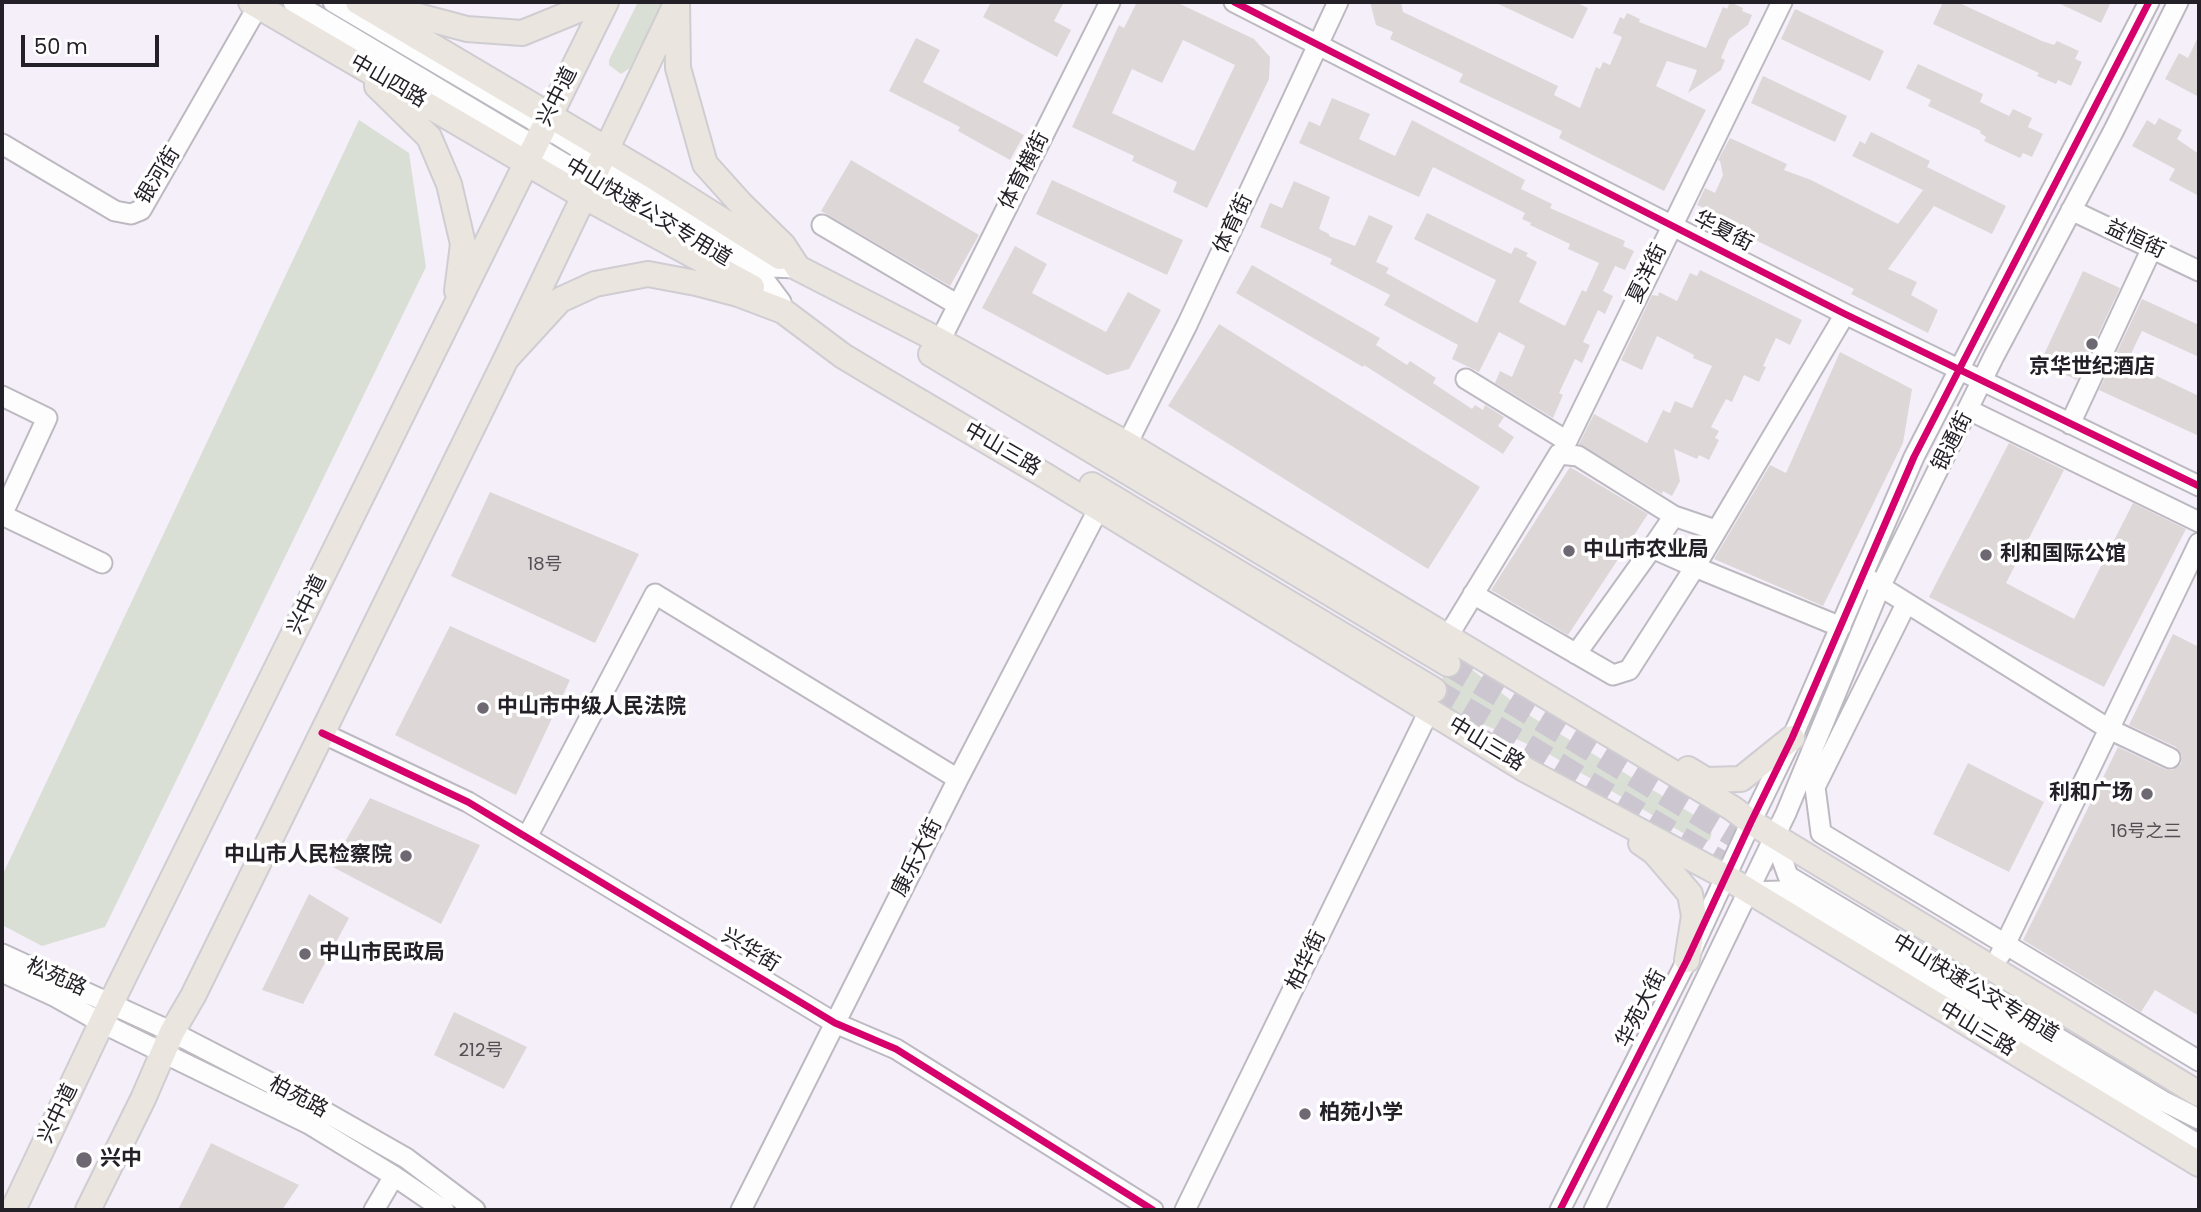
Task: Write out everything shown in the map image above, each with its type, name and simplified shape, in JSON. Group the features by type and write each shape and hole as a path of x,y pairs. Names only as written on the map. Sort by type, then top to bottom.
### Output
{"main road":[{"path":"361,2 538,137 595,171"},
{"path":"361,2 467,29 522,33 576,11 586,2"},
{"name":"兴中道","path":"13,1210 106,1013 606,2"},
{"path":"88,1210 506,359 677,2"},
{"path":"677,2 678,68 705,164 783,245 798,268"},
{"name":"中山四路","path":"254,4 352,61 538,137"},
{"path":"352,61 429,137 449,184 463,244 454,310"},
{"name":"中山三路","path":"538,137 595,171 798,268 940,341 1127,444 1448,636 2199,1094"},
{"name":"中山三路","path":"595,171 631,220 782,306 1431,700 1526,770 1726,877 2199,1164"},
{"name":"中山三路","path":"798,268 897,334 1448,664"},
{"path":"506,359 560,300 595,284 648,274 782,306"},
{"name":"中山三路","path":"782,306 843,356 1431,700"},
{"path":"1563,706 1634,735 1706,780 1741,779 1792,738"},
{"path":"1526,770 1654,852 1690,894 1694,916 1688,960"}],"street":[{"path":"293,2 538,137"},
{"path":"333,2 538,137"},
{"name":"体育横街","path":"940,341 1110,2"},
{"name":"华夏街","path":"1234,2 1846,314 2199,486"},
{"name":"体育街","path":"1127,444 1187,325 1338,2"},
{"name":"夏洋街","path":"1466,379 1567,441 1782,2"},
{"name":"华苑大街","path":"1560,1210 1688,960 1792,738 1914,457 2149,2"},
{"name":"银通街","path":"1748,892 1818,740 1880,587 1983,380 2178,2"},
{"name":"银河街","path":"2,144 115,211 131,215 141,210 254,4"},
{"name":"益恒街","path":"2071,210 2199,271"},
{"path":"822,225 958,304"},
{"path":"2070,424 2152,248"},
{"path":"1474,594 1613,675 1629,670 1695,567 1846,314"},
{"path":"2,396 47,418 2,515 102,563"},
{"path":"1969,410 2199,522"},
{"path":"1448,636 1559,454 1578,456 1674,516 1715,530"},
{"name":"康乐大街","path":"741,1210 958,779 1099,508"},
{"path":"1576,654 1674,516"},
{"path":"1994,969 2199,543"},
{"path":"1652,548 1840,627"},
{"path":"1863,575 2109,729 2170,758"},
{"path":"527,837 655,594 958,779"},
{"path":"1906,604 1815,787 1821,833 2199,1061"},
{"name":"柏华街","path":"1185,1210 1431,700"},
{"name":"兴华街","path":"322,733 468,802 835,1023 896,1049 1153,1210"},
{"name":"中山快速公交专用道","path":"1774,837 1788,876 2162,1101 2199,1119"},
{"name":"中山快速公交专用道","path":"1748,892 1780,891 2199,1145"},
{"path":"1594,1210 1748,892"},
{"name":"松苑路","path":"2,954 106,1013"},
{"name":"松苑路","path":"2,972 54,996 106,1013"},
{"name":"柏苑路","path":"106,1013 313,1105 406,1158 475,1210"},
{"path":"2113,1042 2131,1020"},
{"name":"柏苑路","path":"169,1042 309,1124 444,1210"},
{"path":"374,1210 394,1176"}],"shaded area":[{"path":"638,2 663,2 630,68 621,74 609,65 609,60"},
{"path":"359,120 409,153 426,267 105,927 42,946 2,925 2,876"},
{"path":"1455,656 1532,717 1709,824 1710,839 1700,843 1547,753 1430,700"}],"building":[{"path":"991,2 1064,2 1054,21 1071,30 1057,57 983,17"},
{"path":"1137,2 1176,2 1254,39 1270,57 1269,79 1207,208 1173,192 1177,182 1132,161 1134,156 1072,127 1119,25 1124,28","holes":["1183,40 1235,65 1194,151 1112,113 1132,69 1162,83"]},
{"path":"1370,2 1401,2 1403,12 1558,86 1554,95 1580,108 1596,67 1600,69 1603,62 1610,65 1622,37 1613,33 1620,17 1624,19 1627,13 1640,19 1639,22 1706,48 1723,7 1727,9 1730,2 1752,15 1748,25 1729,39 1721,58 1725,60 1721,70 1688,93 1697,70 1667,61 1656,86 1706,110 1664,191 1559,138 1562,131 1459,82 1463,74 1390,39 1393,32 1376,25"},
{"path":"1494,2 1575,2 1588,8 1573,39"},
{"path":"1943,2 1957,2 2042,41 2054,45 2057,41 2079,51 2075,59 2082,62 2071,86 2058,80 2056,84 2037,76 2039,73 1933,24"},
{"path":"2056,2 2111,2 2101,23"},
{"path":"1795,9 1884,51 1870,81 1781,39"},
{"path":"2199,35 2199,97 2165,79 2179,53 2188,58"},
{"path":"916,38 940,50 923,82 1024,135 1010,160 958,131 960,127 889,91"},
{"path":"1918,64 1983,94 1980,102 2009,116 2013,109 2032,118 2028,127 2043,134 2032,157 2023,153 2020,158 1984,141 1986,137 1981,131 1928,106 1931,100 1906,88"},
{"path":"1763,76 1847,116 1835,142 1751,103"},
{"path":"1332,98 1370,114 1359,139 1395,156 1412,120 1525,180 1521,189 1552,204 1550,208 1625,241 1623,246 1634,251 1625,270 1615,266 1603,291 1613,296 1605,314 1598,310 1583,342 1590,345 1582,363 1575,359 1559,393 1563,395 1553,418 1495,383 1500,371 1512,377 1525,346 1499,332 1479,372 1452,359 1458,345 1384,305 1390,295 1330,264 1332,259 1260,227 1270,203 1282,208 1294,181 1330,197 1319,229 1329,236 1355,246 1369,215 1393,226 1376,262 1389,268 1386,273 1477,323 1496,280 1414,239 1427,213 1511,254 1515,247 1528,253 1526,256 1537,262 1519,302 1565,326 1582,290 1586,292 1599,263 1568,249 1570,244 1530,225 1531,223 1522,219 1525,213 1433,167 1419,197 1299,143 1309,121 1320,126"},
{"path":"2159,118 2182,130 2177,139 2199,154 2199,196 2169,180 2175,169 2132,146 2147,120 2155,125"},
{"path":"1871,132 1930,161 1927,167 2006,206 1992,234 1934,206 1888,269 1917,282 1911,295 1938,310 1928,333 1851,294 1854,289 1705,215 1708,210 1697,205 1705,188 1715,193 1723,175 1718,160 1730,138 1787,164 1784,170 1811,180 1898,224 1923,190 1852,156 1860,141 1865,144"},
{"path":"851,160 979,235 950,286 821,211"},
{"path":"1052,180 1183,240 1167,275 1036,214"},
{"path":"1015,246 1047,264 1032,293 1106,332 1128,292 1161,310 1129,369 1107,375 982,308"},
{"path":"1252,265 1380,338 1376,345 1407,365 1410,361 1436,378 1433,383 1472,409 1475,405 1483,410 1485,405 1504,417 1498,426 1514,437 1503,454 1364,365 1363,367 1236,293"},
{"path":"1700,270 1802,320 1790,345 1776,338 1759,382 1744,375 1732,402 1726,399 1711,427 1719,431 1715,438 1719,440 1709,460 1699,455 1697,459 1674,449 1680,481 1672,496 1663,491 1662,494 1579,444 1594,414 1647,443 1663,410 1670,413 1675,401 1692,408 1712,366 1657,336 1642,370 1621,360 1652,295 1658,296 1659,292 1677,301 1690,273 1697,276"},
{"path":"2083,271 2120,288 2077,380 2040,363"},
{"path":"2142,299 2199,325 2199,357 2142,331 2127,362 2199,396 2199,436 2099,390"},
{"path":"1219,324 1480,487 1428,569 1168,406"},
{"path":"1840,352 1912,389 1903,443 1823,606 1714,559 1770,465 1786,473"},
{"name":"利和国际公馆","path":"2009,443 2064,470 2006,583 2074,619 2133,503 2186,529 2104,687 1929,597"},
{"name":"中山市农业局","path":"1570,467 1648,514 1568,635 1491,590"},
{"path":"490,492 639,554 595,643 451,576"},
{"name":"中山市中级人民法院","path":"450,626 570,680 516,795 395,735"},
{"name":"利和广场","path":"2173,634 2199,647 2199,1016 2155,990 2141,1012 2023,940 2118,747 2165,769 2172,770 2181,764 2182,756 2176,747 2129,725"},
{"path":"1968,763 2044,802 2009,872 1933,834"},
{"name":"中山市人民检察院","path":"370,798 480,845 441,924 331,866"},
{"name":"中山市民政局","path":"309,894 349,918 303,1004 262,990"},
{"path":"454,1012 527,1047 504,1089 434,1055"},
{"path":"211,1143 299,1185 282,1210 178,1210"}],"tunnel":[{"path":"1448,664 1785,866"},
{"path":"1434,690 1727,866"}],"cycle path":[{"path":"1234,2 1845,314 2199,486"},
{"path":"1560,1210 1687,960 1792,738 1914,457 2149,2"},
{"path":"322,733 468,802 835,1023 896,1049 1153,1210"}],"place":[{"name":"京华世纪酒店","path":"2092,344"},
{"name":"中山市农业局","path":"1569,551"},
{"name":"利和国际公馆","path":"1986,555"},
{"name":"中山市中级人民法院","path":"483,708"},
{"name":"利和广场","path":"2147,794"},
{"name":"中山市人民检察院","path":"406,856"},
{"name":"中山市民政局","path":"305,954"},
{"name":"柏苑小学","path":"1305,1114"},
{"name":"兴中","path":"84,1160"}]}
